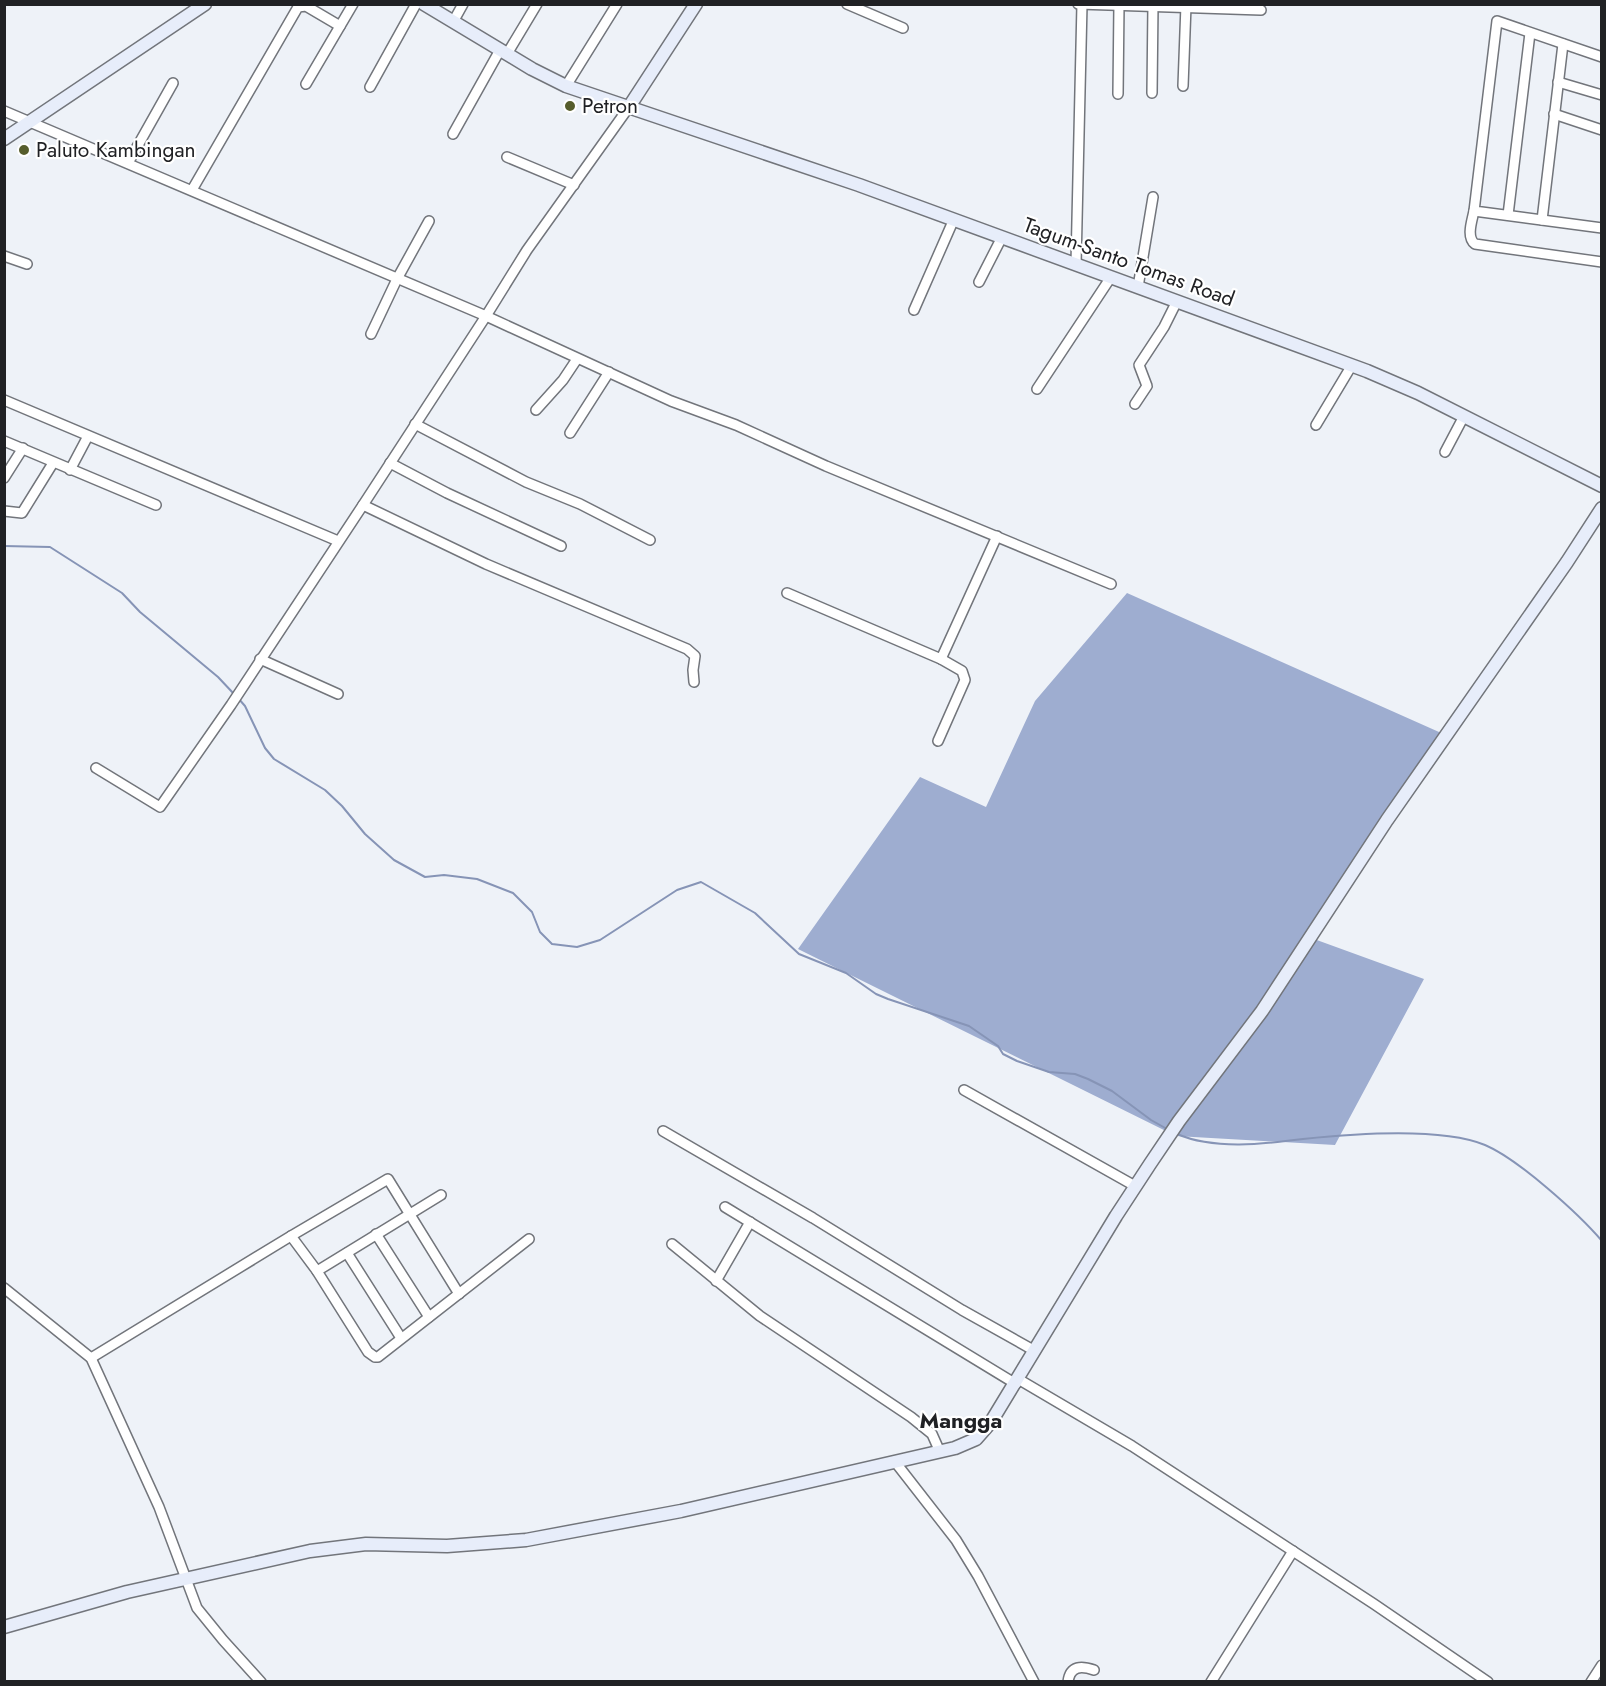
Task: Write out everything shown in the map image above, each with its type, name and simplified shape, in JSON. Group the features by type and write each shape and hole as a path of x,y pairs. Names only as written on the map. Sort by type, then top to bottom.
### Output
{"street":[{"path":"4,139 205,4"},
{"path":"306,84 353,4"},
{"path":"370,87 416,4"},
{"name":"Tagum-Santo Tomas Road","path":"424,4 503,52 566,86 954,219 1352,365 1418,393 1602,486"},
{"path":"453,21 463,4"},
{"path":"453,134 503,52 537,4"},
{"path":"566,86 617,4"},
{"path":"847,4 903,28"},
{"path":"1076,264 1081,5 1262,10"},
{"path":"192,190 298,7 306,6 340,26"},
{"path":"96,768 160,807 231,705 363,505 527,250 629,107 691,6"},
{"path":"1118,94 1119,6"},
{"path":"1152,93 1153,6"},
{"path":"1184,86 1186,7"},
{"path":"1602,57 1497,21 1470,236 1471,241 1475,244 1602,262"},
{"path":"1508,215 1530,33"},
{"path":"1542,220 1563,44"},
{"path":"1558,82 1602,95"},
{"path":"128,163 173,83"},
{"path":"4,111 486,316 671,400 997,536 1067,568 1110,584"},
{"path":"1554,114 1602,130"},
{"path":"507,157 574,185"},
{"path":"1138,287 1153,197"},
{"path":"1474,211 1602,228"},
{"path":"914,310 954,219"},
{"path":"371,334 397,279 429,221"},
{"path":"979,282 1002,237"},
{"path":"4,256 27,264"},
{"path":"1037,388 1111,276"},
{"path":"1136,404 1147,386 1139,365 1164,327 1177,301"},
{"path":"536,410 563,381 577,359"},
{"path":"1316,425 1352,365"},
{"path":"570,434 609,372"},
{"path":"4,400 338,541"},
{"path":"1445,452 1464,416"},
{"path":"415,424 526,482 580,504 650,540"},
{"path":"70,470 88,436"},
{"path":"4,441 53,464 156,505"},
{"path":"4,478 23,448"},
{"path":"390,463 447,493 561,546"},
{"path":"4,511 22,513 53,464"},
{"path":"363,505 486,564 687,649 695,656 694,682"},
{"path":"4,1627 186,1578 338,1547 366,1544 447,1546 526,1540 681,1511 896,1463 955,1448 976,1439 991,1422 1017,1381 1135,1186 1179,1121 1268,1003 1387,820 1567,562 1602,508"},
{"path":"941,659 997,536"},
{"path":"787,593 941,659 962,671 965,680 938,741"},
{"path":"260,659 338,694"},
{"path":"964,1090 1135,1186"},
{"path":"663,1131 813,1218 962,1310 1035,1351"},
{"path":"91,1358 388,1179 459,1294"},
{"path":"316,1271 441,1195"},
{"path":"725,1207 1017,1381 1132,1446 1488,1682"},
{"path":"716,1281 750,1222"},
{"path":"376,1234 429,1317"},
{"path":"291,1236 371,1355 378,1357 529,1239"},
{"path":"672,1244 760,1316 911,1417 932,1434 940,1452"},
{"path":"347,1253 401,1338"},
{"path":"4,1288 91,1358 159,1507 197,1608 261,1682"},
{"path":"896,1463 956,1540 978,1576 1034,1682"},
{"path":"1211,1682 1293,1551"},
{"path":"1591,1682 1602,1665"},
{"path":"1068,1682 1075,1668 1094,1670"}],"shaded area":[{"path":"1127,593 1448,736 1314,939 1424,979 1335,1145 1176,1136 798,949 920,777 986,807 1035,701"}],"waterway":[{"path":"4,546 50,547 122,593 140,612 218,677 234,694"},
{"path":"238,698 245,706 265,748 274,759 325,790 342,806 365,834 394,860 425,877 444,875 477,879 513,893 532,912 540,932 552,944 577,947 600,940 677,890 701,882 755,913 799,954 846,973 876,994 969,1026 998,1046 1003,1054 1017,1061 1049,1072 1075,1074 1088,1079 1112,1091 1167,1129"},
{"path":"1177,1134 1191,1139 1223,1144 1272,1143 1346,1135 1396,1133 1467,1139 1499,1152 1530,1174 1563,1202 1602,1241"}],"place":[{"name":"Petron","path":"570,106"},
{"name":"Paluto Kambingan","path":"24,150"}],"district":[{"name":"Mangga","path":"961,1420"}]}
